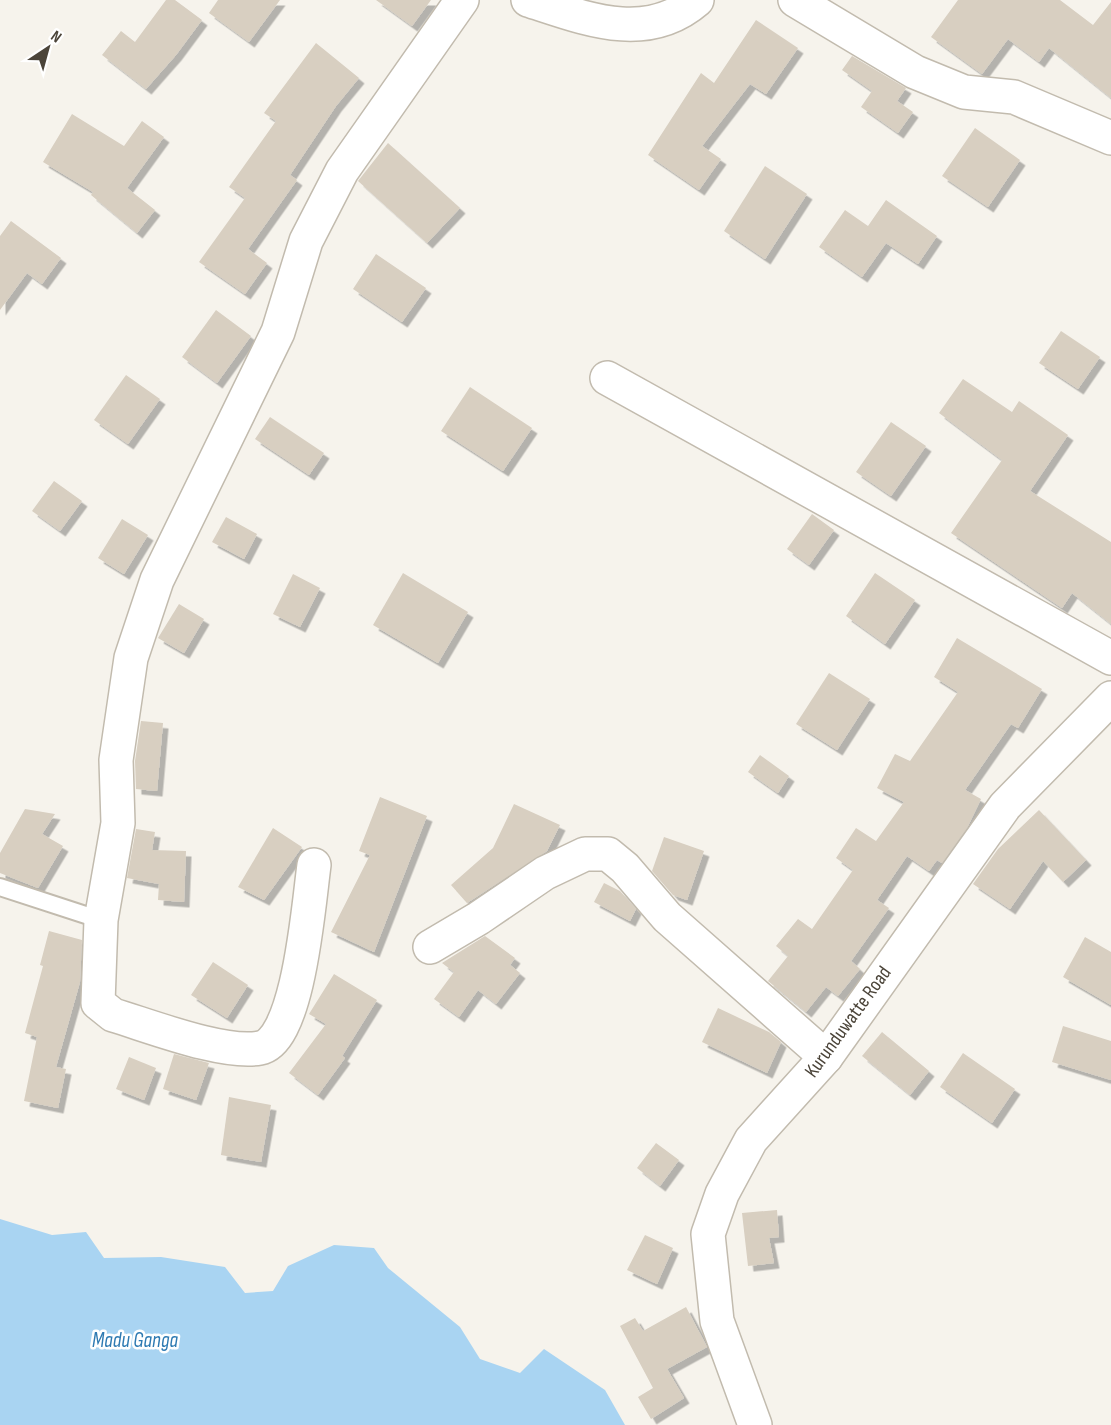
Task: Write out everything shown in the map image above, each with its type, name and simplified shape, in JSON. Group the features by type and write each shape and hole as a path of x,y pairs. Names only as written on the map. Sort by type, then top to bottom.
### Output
{"street":[{"path":"314,866 295,992 282,1030 274,1041 261,1048 227,1048 113,1015 98,1003 101,920 118,824 116,760 131,658 157,580 279,332 306,241 342,171 462,0"},
{"path":"528,0 590,20 643,26 684,12 697,0"},
{"path":"795,0 915,72 964,92 1014,97 1111,138"},
{"path":"608,378 1111,658"},
{"name":"Kurunduwatte Road","path":"754,1425 717,1321 708,1233 723,1194 751,1140 826,1057 1005,806 1111,698"},
{"path":"430,947 479,918 544,873 585,854 608,854 625,868 667,917 826,1057"}],"lane":[{"path":"0,887 101,920"}],"water":[{"name":"Madu Ganga","path":"0,1219 52,1235 86,1232 104,1258 161,1257 225,1267 245,1293 273,1291 288,1266 334,1245 374,1248 388,1268 460,1327 480,1359 520,1373 544,1349 605,1390 625,1425 0,1425"}],"building":[{"path":"166,0 175,0 202,20 176,55 146,89 102,55 121,31 135,42"},
{"path":"218,0 280,0 249,42 209,13"},
{"path":"376,0 431,0 412,26"},
{"path":"958,0 1060,0 1093,25 1111,2 1111,98 1049,48 1039,62 1008,39 982,74 931,37"},
{"path":"756,20 798,48 766,94 750,84 702,146 721,159 699,190 648,155 701,73 714,83"},
{"path":"316,43 359,78 336,106 290,175 297,180 248,249 267,263 245,294 199,262 245,198 229,187 276,121 264,113"},
{"path":"852,56 906,88 897,101 913,112 898,133 861,107 872,91 842,70"},
{"path":"72,114 124,146 142,121 164,137 127,188 155,210 137,233 91,195 93,192 43,162"},
{"path":"975,128 1020,160 988,207 942,176"},
{"path":"388,143 460,208 427,243 358,181"},
{"path":"765,166 807,194 765,259 724,231"},
{"path":"886,200 937,236 918,264 886,243 862,277 819,247 845,210 868,226"},
{"path":"11,221 61,258 42,284 27,273 0,310 0,236"},
{"path":"376,254 426,288 402,322 353,289"},
{"path":"216,310 251,336 217,383 182,357"},
{"path":"1061,331 1100,357 1078,389 1039,363"},
{"path":"126,375 160,399 128,444 94,420"},
{"path":"963,379 1012,412 1019,401 1068,435 1030,491 1111,542 1111,624 1072,593 1062,608 951,533 1002,460 939,413"},
{"path":"470,387 532,428 503,471 441,431"},
{"path":"270,417 324,453 309,475 255,439"},
{"path":"891,422 926,446 891,496 856,472"},
{"path":"54,481 82,501 60,531 32,511"},
{"path":"812,514 834,530 809,565 787,549"},
{"path":"226,517 257,534 244,559 212,542"},
{"path":"122,519 148,535 124,574 98,558"},
{"path":"403,573 468,612 438,663 373,625"},
{"path":"875,573 915,600 885,644 846,616"},
{"path":"293,574 320,588 300,627 273,614"},
{"path":"179,604 204,619 184,653 158,638"},
{"path":"957,638 1042,689 1018,728 1011,724 965,790 981,799 967,828 942,863 937,860 929,871 907,856 877,900 889,908 851,961 860,969 838,996 826,987 806,1012 768,981 788,956 776,946 798,919 812,929 853,870 836,858 856,828 876,841 904,802 877,788 895,754 910,761 958,692 934,677"},
{"path":"829,673 870,699 837,750 796,724"},
{"path":"141,721 163,723 157,791 136,789 135,761"},
{"path":"760,755 789,776 778,793 748,772"},
{"path":"380,797 427,816 374,952 331,932 370,855 359,851"},
{"path":"514,804 560,825 547,851 467,903 451,885 493,848"},
{"path":"25,809 55,814 42,834 63,846 38,888 0,873 0,853"},
{"path":"1039,810 1086,860 1063,882 1043,861 1010,909 973,884 998,849"},
{"path":"273,828 302,847 264,900 238,887"},
{"path":"136,829 155,832 152,850 186,851 184,902 158,900 159,884 127,878"},
{"path":"664,837 704,851 687,900 673,895 652,871"},
{"path":"604,883 620,891 636,909 630,921 594,902"},
{"path":"49,931 82,940 80,982 56,1067 66,1069 58,1108 24,1101 37,1037 25,1033 43,966 40,965"},
{"path":"485,936 515,958 510,965 520,973 496,1004 478,990 459,1017 434,999 454,972 442,963"},
{"path":"1085,937 1111,952 1111,1005 1063,977"},
{"path":"213,962 248,985 227,1018 191,995"},
{"path":"334,974 377,1000 342,1056 345,1058 318,1095 289,1073 326,1024 309,1014"},
{"path":"718,1008 769,1032 781,1042 767,1073 702,1042"},
{"path":"1063,1026 1111,1041 1111,1080 1052,1062"},
{"path":"882,1032 929,1071 910,1095 862,1056"},
{"path":"963,1053 1015,1089 992,1123 940,1087"},
{"path":"174,1054 209,1063 196,1100 163,1089"},
{"path":"129,1057 156,1068 144,1100 116,1089"},
{"path":"229,1097 271,1105 261,1162 221,1155"},
{"path":"656,1143 679,1160 660,1186 637,1168"},
{"path":"777,1210 779,1237 769,1238 774,1263 748,1266 742,1213"},
{"path":"645,1235 673,1248 657,1284 627,1270"},
{"path":"686,1307 707,1347 667,1369 684,1398 651,1419 638,1397 653,1388 620,1326 635,1318 643,1331"}]}
